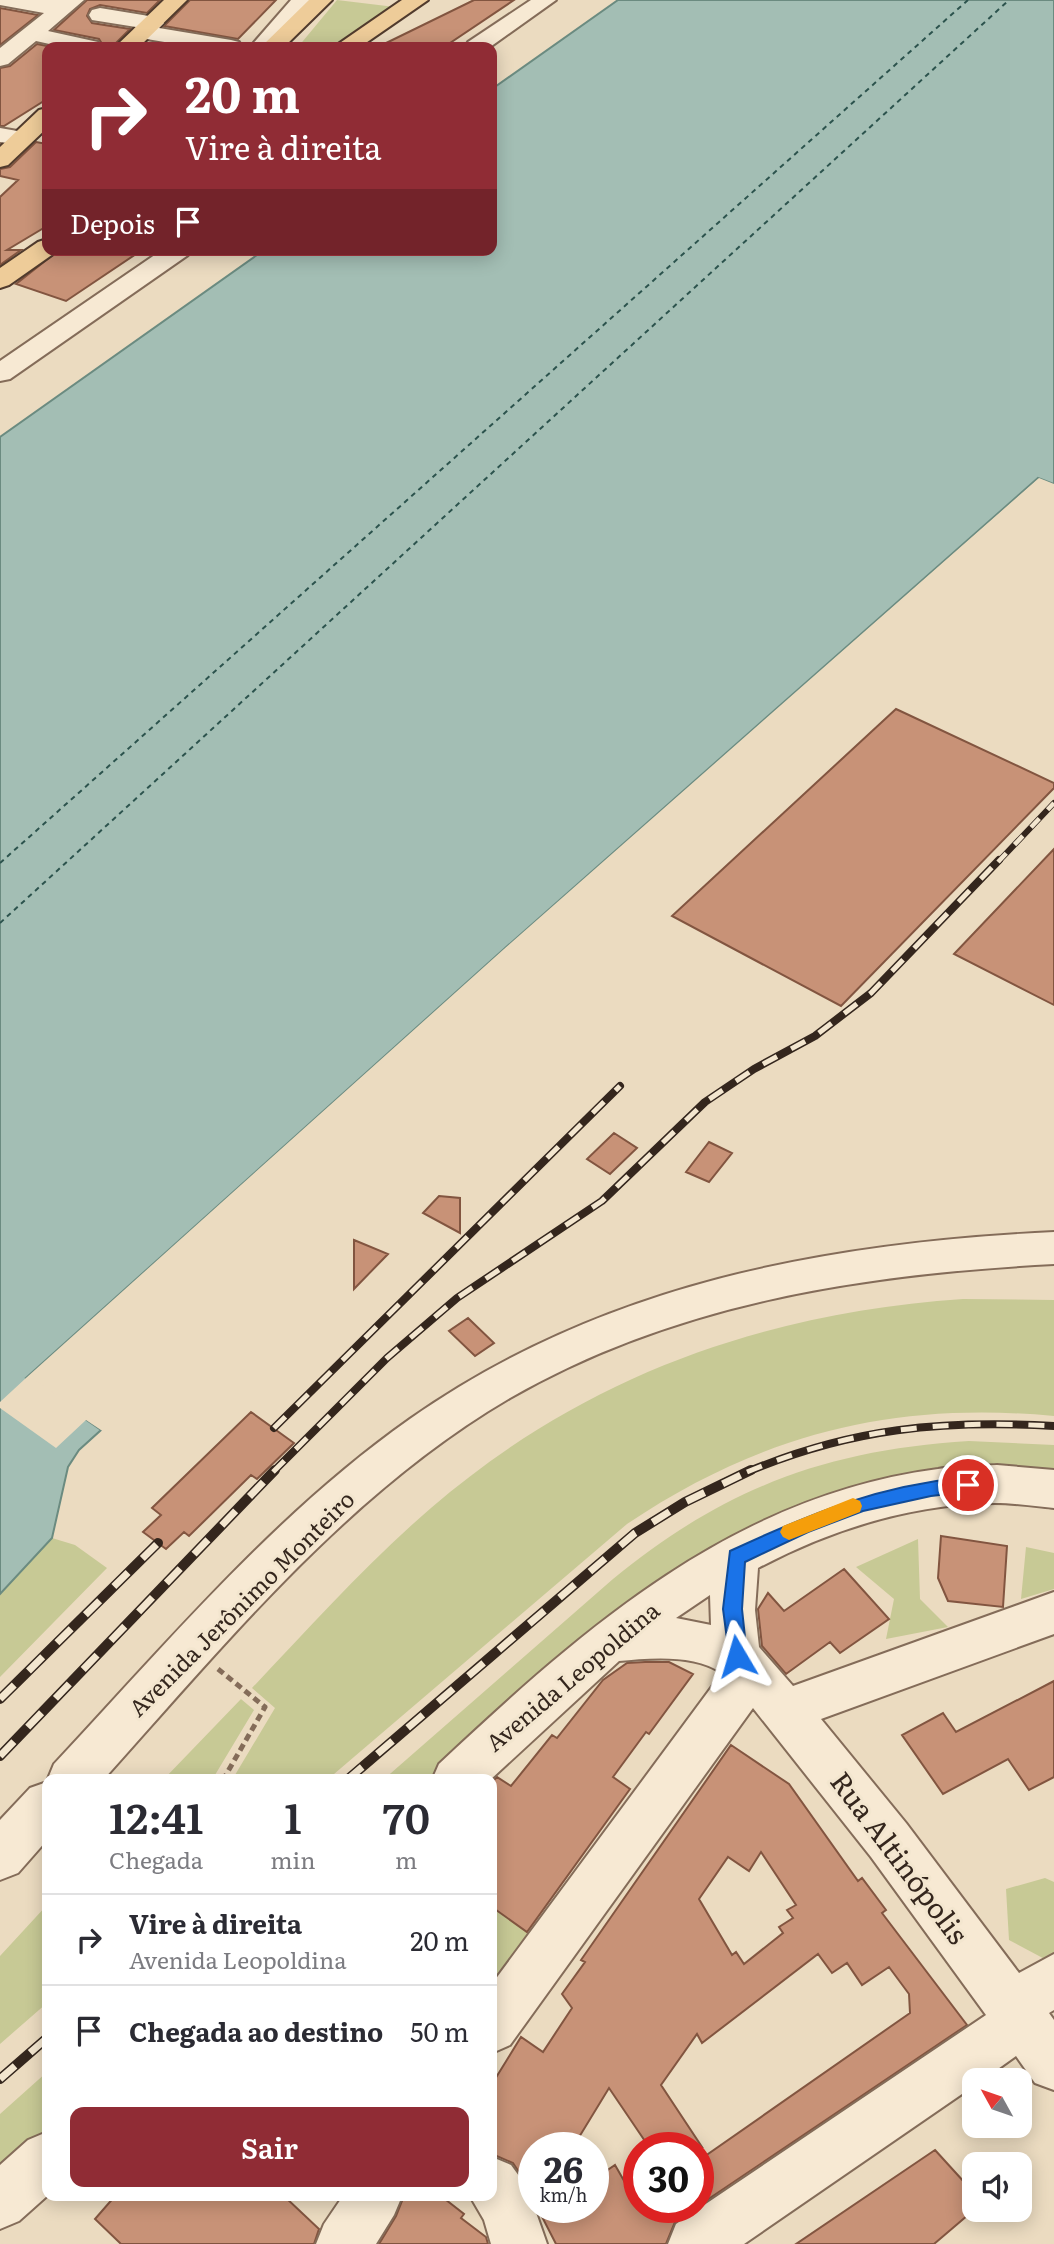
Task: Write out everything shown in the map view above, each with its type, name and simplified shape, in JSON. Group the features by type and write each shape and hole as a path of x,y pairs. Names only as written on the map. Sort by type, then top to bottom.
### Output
{"main road":[{"path":"131,42 176,0"},
{"path":"271,42 321,0"},
{"path":"353,42 417,0"},
{"path":"0,160 11,136 42,118"},
{"path":"0,280 42,251"}],"street":[{"path":"7,0 67,5"},
{"path":"269,42 303,0"},
{"path":"291,42 327,0"},
{"path":"483,42 545,0"},
{"path":"4,57 67,5"},
{"path":"100,15 209,42"},
{"path":"34,34 68,42"},
{"path":"4,57 34,61"},
{"path":"0,373 170,256"},
{"name":"Avenida Jerônimo Monteiro","path":"77,1774 193,1649 302,1538 415,1440 472,1399 521,1371 572,1346 683,1305 805,1273 918,1256 1054,1248"},
{"name":"Avenida Leopoldina","path":"462,1774 609,1641 664,1600 736,1557 831,1514 895,1495 968,1485 1005,1484 1054,1489"},
{"path":"497,2019 744,1664 732,1609 736,1557"},
{"path":"784,1712 1054,1614"},
{"path":"609,1641 633,1638 681,1640 744,1664"},
{"name":"Rua Altinópolis","path":"744,1664 867,1815 1054,2064"},
{"path":"0,1856 42,1810"},
{"path":"696,2244 1017,2014 1054,1980"},
{"path":"0,2202 42,2164"},
{"path":"497,2191 508,2206 519,2244"},
{"path":"344,2244 372,2201"}],"path":[{"path":"193,1649 265,1707 226,1774"}],"green space":[{"path":"337,0 395,7 346,42 302,42"},
{"path":"963,1299 1054,1300 1054,1416 938,1414 883,1420 830,1431 779,1446 728,1467 677,1493 627,1524 334,1774 236,1774 275,1708 252,1688 384,1551 431,1508 490,1462 551,1422 614,1388 679,1359 747,1336 817,1319 889,1307"},
{"path":"969,1441 1054,1445 1054,1475 838,1496 444,1774 390,1774 613,1579 695,1520 779,1479 869,1454"},
{"path":"52,1538 75,1545 107,1568 0,1677 0,1594"},
{"path":"918,1539 920,1599 948,1627 886,1639 894,1599 856,1567"},
{"path":"1026,1547 1054,1553 1054,1589 1021,1599"},
{"path":"241,1699 254,1710 216,1774 169,1774"},
{"path":"1045,1878 1054,1882 1054,1964 1009,1940 1006,1889"},
{"path":"42,1910 42,2007 0,2044 0,1956"},
{"path":"497,1911 533,1936 497,1990"},
{"path":"42,2076 42,2138 0,2176 0,2114"}],"shaded area":[{"path":"618,0 1054,0 1054,484 1038,478 504,949 26,1378 101,1430 79,1450 68,1467 52,1538 0,1594 0,437 256,256 497,256 497,85"}],"pier":[{"path":"1039,478 1054,484 1054,488 1039,482 506,951 32,1378 103,1427 104,1432 86,1420 56,1448 0,1408 0,1402 26,1378 504,949"}],"building":[{"path":"87,0 160,0 147,13 100,5 90,9 87,16 92,23 130,29 117,42 101,42 99,39 54,30"},
{"path":"190,0 276,0 238,39 164,26"},
{"path":"474,0 514,0 451,42 388,42"},
{"path":"0,8 38,15 0,45"},
{"path":"37,44 42,45 42,102 0,126 0,68 10,66"},
{"path":"36,142 42,143 42,229 7,250 21,250 0,265 0,197 18,180 0,176 0,169 10,167"},
{"path":"51,256 133,256 66,301 16,284"},
{"path":"896,709 1054,783 1054,788 841,1006 672,916"},
{"path":"1054,849 1054,1005 954,954"},
{"path":"614,1133 637,1148 610,1174 587,1159"},
{"path":"709,1142 732,1153 709,1182 686,1172"},
{"path":"439,1196 460,1198 460,1233 423,1213"},
{"path":"354,1240 388,1254 354,1289"},
{"path":"468,1318 494,1343 475,1356 449,1331"},
{"path":"251,1412 294,1443 257,1479 251,1475 189,1536 184,1532 166,1549 143,1532 161,1515 152,1508"},
{"path":"941,1536 1007,1546 1003,1607 948,1601 938,1578"},
{"path":"844,1569 889,1619 840,1653 830,1642 786,1674 762,1646 758,1609 768,1593 784,1611"},
{"path":"669,1662 693,1674 613,1777 630,1789 527,1932 497,1911 497,1777 511,1786 552,1735 557,1738 603,1680 627,1663"},
{"path":"1054,1681 1054,1777 1029,1790 1008,1759 943,1794 902,1735 943,1713 956,1732"},
{"path":"731,1745 789,1784 858,1881 862,1878 886,1910 882,1913 967,2025 714,2195 714,2150 910,2013 909,1994 889,1967 862,1985 847,1963 832,1973 818,1954 702,2043 697,2034 661,2085 692,2132 639,2132 609,2088 582,2132 518,2132 518,2171 513,2163 497,2156 497,2076 521,2037 543,2052 572,2008 562,1994 585,1962 581,1960","holes":["761,1852 796,1905 787,1910 793,1918 779,1927 783,1933 744,1964 736,1952 732,1955 699,1899 728,1857 749,1871"]},
{"path":"935,2150 962,2180 962,2220 934,2244 796,2244"},
{"path":"615,2165 623,2179 623,2223 675,2223 666,2244 556,2244 545,2223 609,2223 609,2169"},
{"path":"111,2201 289,2201 319,2229 314,2244 121,2244 95,2219"},
{"path":"402,2201 447,2201 464,2214 461,2218 486,2237 488,2244 379,2244"}],"ferry route":[{"path":"0,863 968,0"},
{"path":"0,923 1009,0"}],"railway":[{"path":"998,862 1054,803"},
{"path":"275,1470 387,1358 457,1298 602,1201 705,1102 754,1069 815,1036 871,993 999,860"},
{"path":"274,1428 620,1086"},
{"path":"747,1472 823,1445 898,1430 973,1424 1054,1426"},
{"path":"0,1756 275,1470"},
{"path":"354,1774 635,1533 685,1502 751,1470"},
{"path":"0,1699 158,1543"},
{"path":"0,2079 42,2042"}],"slow traffic":[{"path":"789,1532 853,1506"}],"route":[{"path":"737,1656 732,1609 736,1557 831,1514 863,1503 895,1495 968,1485"}]}
